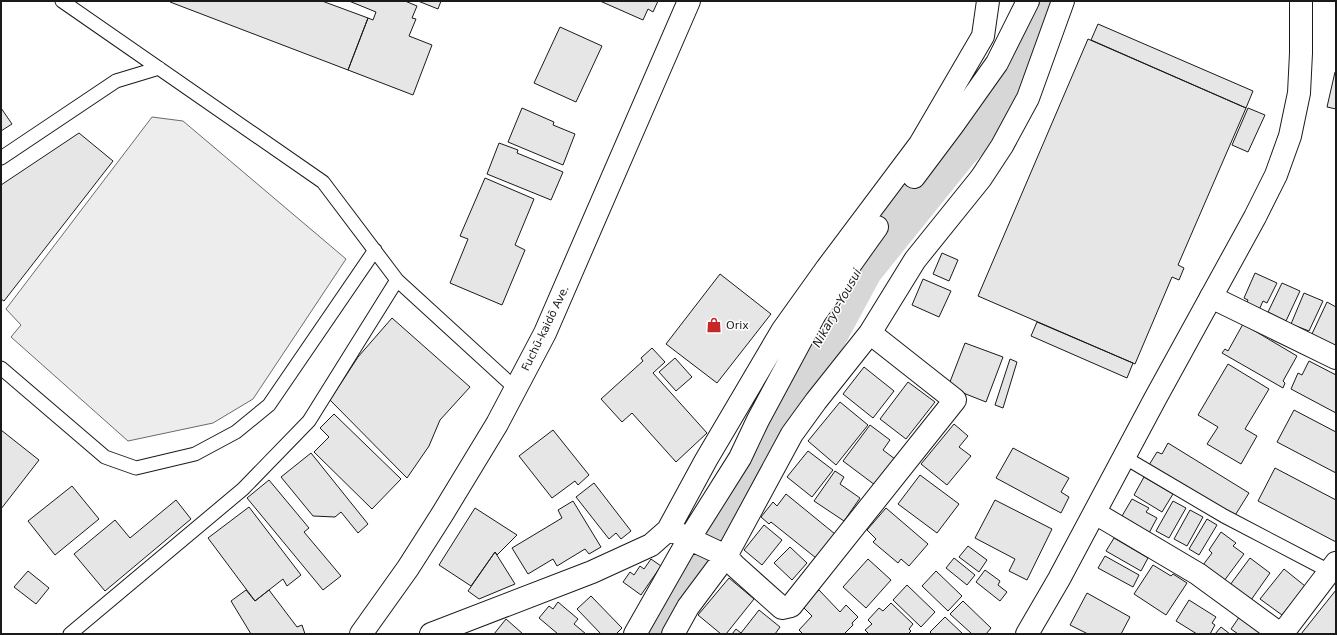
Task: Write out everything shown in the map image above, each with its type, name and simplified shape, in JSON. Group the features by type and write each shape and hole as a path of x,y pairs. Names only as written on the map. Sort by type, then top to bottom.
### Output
{"main road":[{"name":"Fuchū-kaidō Ave.","path":"361,634 408,568 444,513 497,424 545,333 689,1"},
{"path":"431,634 592,572 651,545 668,530 706,460 782,331 827,268 903,169 920,144 983,36 988,1"},
{"path":"636,634 740,458 758,420 815,314 848,267 953,126 997,63 1028,1"},
{"path":"673,634 792,434 870,333 915,260 981,178 1002,146 1028,98 1063,1"},
{"path":"1027,634 1095,513 1211,297 1256,217 1276,175 1290,136 1298,93 1301,53 1301,1"},
{"path":"1211,297 1336,358"},
{"path":"668,530 721,554 782,608 791,606 955,400 870,333"},
{"path":"1095,513 1198,574 1281,634 1333,567"}],"lane":[{"path":"62,1 323,182 397,280 515,388"},
{"path":"1,158 116,80 159,68"},
{"path":"1,368 105,457 136,468 195,454 236,432 269,405 375,250"},
{"path":"70,634 244,489 308,421 397,280"},
{"path":"1124,457 1224,516 1333,567"}],"shaded area":[{"path":"152,117 183,121 346,259 253,399 213,423 128,441 11,337 21,325 6,309"}],"building":[{"path":"170,1 322,1 368,18 348,70"},
{"path":"349,1 405,1 417,6 412,18 416,19 409,36 432,45 413,95 348,70 368,18 373,20 376,12"},
{"path":"418,1 441,1 438,9"},
{"path":"600,1 658,1 653,12 648,9 643,20"},
{"path":"1098,24 1253,91 1246,108 1091,40"},
{"path":"560,27 602,46 576,102 534,83"},
{"path":"1088,39 1246,108 1178,265 1184,268 1179,280 1172,277 1135,364 978,296"},
{"path":"1336,72 1336,109 1327,107"},
{"path":"1,108 12,124 1,131"},
{"path":"522,108 554,122 553,125 575,134 563,165 508,142"},
{"path":"1248,108 1265,115 1248,152 1232,145"},
{"path":"79,133 113,161 4,301 1,299 1,185"},
{"path":"499,143 518,150 517,153 563,172 551,200 487,174"},
{"path":"485,178 534,199 515,245 525,250 502,305 450,283 468,239 460,236"},
{"path":"942,253 958,260 949,281 933,274"},
{"path":"1255,273 1277,283 1267,303 1263,301 1259,310 1246,304 1248,300 1244,298"},
{"path":"720,274 771,314 717,383 666,344"},
{"path":"923,279 951,291 939,317 912,305"},
{"path":"1282,283 1300,291 1286,321 1268,312"},
{"path":"1304,293 1323,301 1309,331 1291,324"},
{"path":"1327,302 1336,307 1336,345 1334,348 1311,336"},
{"path":"392,318 470,387 440,420 429,446 407,478 330,400 358,357"},
{"path":"1037,322 1133,363 1127,378 1031,336"},
{"path":"1243,324 1297,356 1283,381 1285,383 1283,388 1222,353 1225,349 1228,351"},
{"path":"965,343 1003,357 986,402 948,387"},
{"path":"652,348 665,362 653,373 707,433 676,462 632,413 622,422 601,399 643,361 641,358"},
{"path":"675,358 692,377 676,391 659,372"},
{"path":"1010,359 1017,362 1003,408 995,405"},
{"path":"1309,361 1336,375 1336,413 1291,389 1298,373 1302,375"},
{"path":"1228,364 1269,389 1245,429 1257,436 1241,464 1207,444 1218,427 1198,415"},
{"path":"864,367 894,391 873,418 843,394"},
{"path":"908,382 935,402 906,439 880,419"},
{"path":"840,402 868,425 836,465 808,441"},
{"path":"1294,410 1336,432 1336,473 1277,442"},
{"path":"334,414 401,479 372,509 314,452 329,437 320,428"},
{"path":"954,424 968,436 959,447 971,456 947,485 921,464"},
{"path":"870,425 890,440 883,450 895,459 875,485 843,461"},
{"path":"1,430 39,460 1,509"},
{"path":"553,430 589,475 578,485 575,481 552,498 519,456"},
{"path":"1168,443 1249,493 1234,517 1149,465 1157,452 1162,454"},
{"path":"1013,448 1069,478 1061,492 1069,497 1061,513 996,478"},
{"path":"808,451 833,470 812,497 787,477"},
{"path":"311,453 368,524 358,533 341,512 335,517 313,516 281,477"},
{"path":"1275,468 1336,500 1336,542 1258,501"},
{"path":"835,471 844,477 840,484 860,498 844,521 814,501"},
{"path":"920,475 959,504 937,533 898,504"},
{"path":"1144,477 1173,494 1162,512 1134,495"},
{"path":"269,480 309,528 304,532 341,576 323,590 247,498"},
{"path":"594,483 631,531 621,539 616,533 609,539 576,497"},
{"path":"72,486 99,519 55,555 28,521"},
{"path":"786,494 835,534 816,558 771,522 769,524 761,517 773,502 777,506"},
{"path":"1132,499 1149,508 1146,512 1157,518 1149,533 1122,516"},
{"path":"176,500 191,519 105,591 74,554 115,520 130,538"},
{"path":"995,500 1052,529 1027,580 1009,571 1015,559 975,538"},
{"path":"573,501 601,547 589,554 585,549 557,566 553,559 528,574 512,548 562,518 558,510"},
{"path":"1173,501 1186,508 1169,538 1156,531"},
{"path":"249,507 301,575 287,586 283,579 255,601 208,538"},
{"path":"475,508 517,535 497,555 495,552 471,586 439,565"},
{"path":"886,508 928,544 909,566 901,559 898,563 873,542 876,539 867,530"},
{"path":"1190,510 1203,517 1187,546 1174,539"},
{"path":"1207,519 1217,525 1199,555 1189,549"},
{"path":"764,525 782,540 762,565 744,550"},
{"path":"1221,532 1236,543 1233,546 1244,554 1224,581 1203,565 1212,553 1209,550"},
{"path":"1114,538 1148,558 1141,571 1106,551"},
{"path":"968,546 987,560 979,572 959,557"},
{"path":"790,547 807,563 792,580 774,563"},
{"path":"495,552 515,584 479,599 468,591"},
{"path":"1105,556 1139,575 1133,587 1098,568"},
{"path":"954,558 975,575 967,585 946,568"},
{"path":"1250,558 1270,573 1251,600 1230,585"},
{"path":"651,559 661,566 641,595 623,582 630,572 634,575 640,566 644,569"},
{"path":"868,559 891,580 866,608 843,587"},
{"path":"1153,565 1171,576 1173,574 1187,583 1166,615 1134,594"},
{"path":"1284,569 1305,586 1282,615 1260,599"},
{"path":"985,570 1000,581 998,585 1007,592 1000,601 976,582"},
{"path":"28,571 49,588 36,604 14,587"},
{"path":"936,571 962,596 948,611 922,586"},
{"path":"729,578 754,599 726,634 721,634 698,615"},
{"path":"907,585 935,612 921,627 893,600"},
{"path":"246,590 255,601 269,590 297,627 302,625 305,634 251,634 231,601"},
{"path":"819,590 840,612 846,605 858,617 852,623 853,625 844,634 803,634 799,630 812,616 802,606"},
{"path":"1336,590 1336,634 1301,634"},
{"path":"1087,593 1130,617 1121,634 1088,634 1070,625"},
{"path":"591,596 622,628 616,634 601,634 577,609"},
{"path":"1189,600 1216,617 1212,623 1215,625 1210,634 1197,634 1176,621"},
{"path":"963,601 991,628 986,634 972,634 950,614"},
{"path":"558,602 578,619 574,624 586,634 558,634 539,618 549,606 553,609"},
{"path":"891,603 913,624 909,629 911,631 908,634 869,634 865,630 872,624 868,620 879,608 883,611"},
{"path":"759,610 780,627 775,634 732,634 736,629 741,633"},
{"path":"1240,616 1266,634 1238,634 1231,629"},
{"path":"945,617 963,634 932,634 930,632"},
{"path":"506,619 523,634 494,634"},
{"path":"1221,627 1230,634 1215,634"}],"waterway":[{"name":"Nikaryo-Yousui","path":"655,634 761,448 859,266 954,148 1001,99 1027,53 1045,1"}],"place":[{"name":"Orix","path":"714,325"}]}
